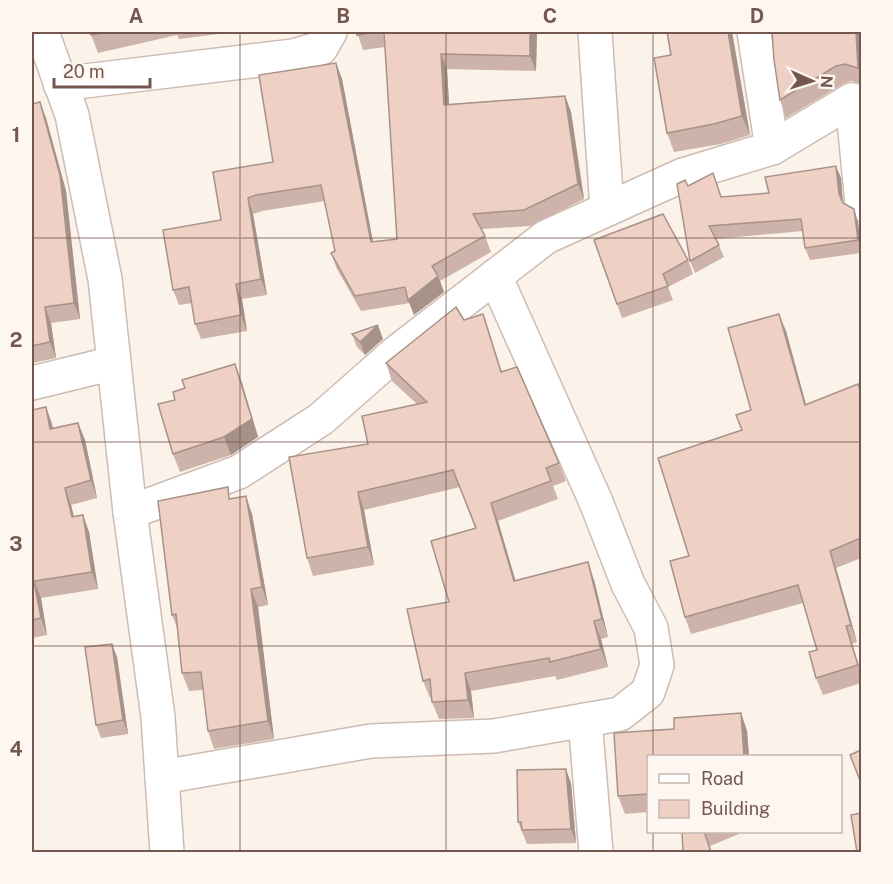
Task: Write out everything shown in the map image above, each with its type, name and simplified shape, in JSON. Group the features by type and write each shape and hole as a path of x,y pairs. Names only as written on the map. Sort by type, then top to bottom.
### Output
{"street":[{"path":"42,32 72,115 105,279 130,512 158,717 167,852"},
{"path":"60,84 293,56 321,48 330,32"},
{"path":"595,32 607,209"},
{"path":"754,32 772,148"},
{"path":"130,512 239,472 321,419 397,352 546,237 683,175 772,148 857,102 861,204"},
{"path":"162,777 371,741 494,736 620,714 648,692 657,666 651,628 628,584 596,502 495,276"},
{"path":"32,383 114,363"},
{"path":"585,720 596,852"}],"building":[{"path":"90,32 108,32 91,35"},
{"path":"357,32 376,32 357,35"},
{"path":"384,32 530,32 530,56 441,54 444,105 565,96 578,184 524,210 473,214 485,236 432,266 438,276 408,300 405,287 355,296 331,253 335,251 321,185 256,195 248,198 261,279 236,284 241,315 195,324 189,287 173,290 163,230 221,220 213,172 273,162 259,75 336,63 371,242 397,239"},
{"path":"667,32 728,32 742,116 667,133 654,58 671,55"},
{"path":"772,32 856,32 858,68 845,64 836,66 780,100"},
{"path":"40,102 60,175 74,303 45,307 50,342 32,346 32,104"},
{"path":"836,166 839,194 843,203 854,209 858,240 805,248 801,219 709,226 719,245 690,261 677,184 685,180 688,186 713,173 721,197 769,193 765,177"},
{"path":"663,214 688,260 663,274 668,286 617,304 594,240"},
{"path":"456,307 464,320 483,314 501,372 517,367 559,463 546,468 551,481 491,503 514,581 588,562 602,619 594,621 601,649 550,662 549,658 465,673 468,700 432,702 430,679 423,681 407,609 449,602 431,541 476,528 453,470 358,492 368,547 307,558 289,457 368,444 362,416 427,402 386,363"},
{"path":"779,314 805,405 858,384 861,393 861,538 830,551 851,625 846,626 858,665 816,678 809,652 817,650 798,585 685,617 670,561 689,556 658,458 742,430 736,415 751,410 728,328"},
{"path":"378,325 360,342 352,334"},
{"path":"235,364 252,419 224,437 173,454 158,404 175,400 173,392 185,388 182,380"},
{"path":"46,407 50,429 78,423 91,480 65,488 72,517 83,515 92,572 34,581 41,618 32,620 32,410"},
{"path":"228,487 229,499 246,496 262,587 251,589 268,721 208,731 201,672 182,673 176,614 172,615 158,501"},
{"path":"112,644 123,720 96,725 85,647"},
{"path":"741,713 744,755 647,755 647,794 618,796 614,733 674,729 674,718"},
{"path":"861,750 861,777 859,778 850,755"},
{"path":"566,769 571,829 522,830 521,822 518,822 517,770"},
{"path":"861,813 861,852 857,852 851,815"},
{"path":"682,833 705,833 711,852 683,852"}]}
